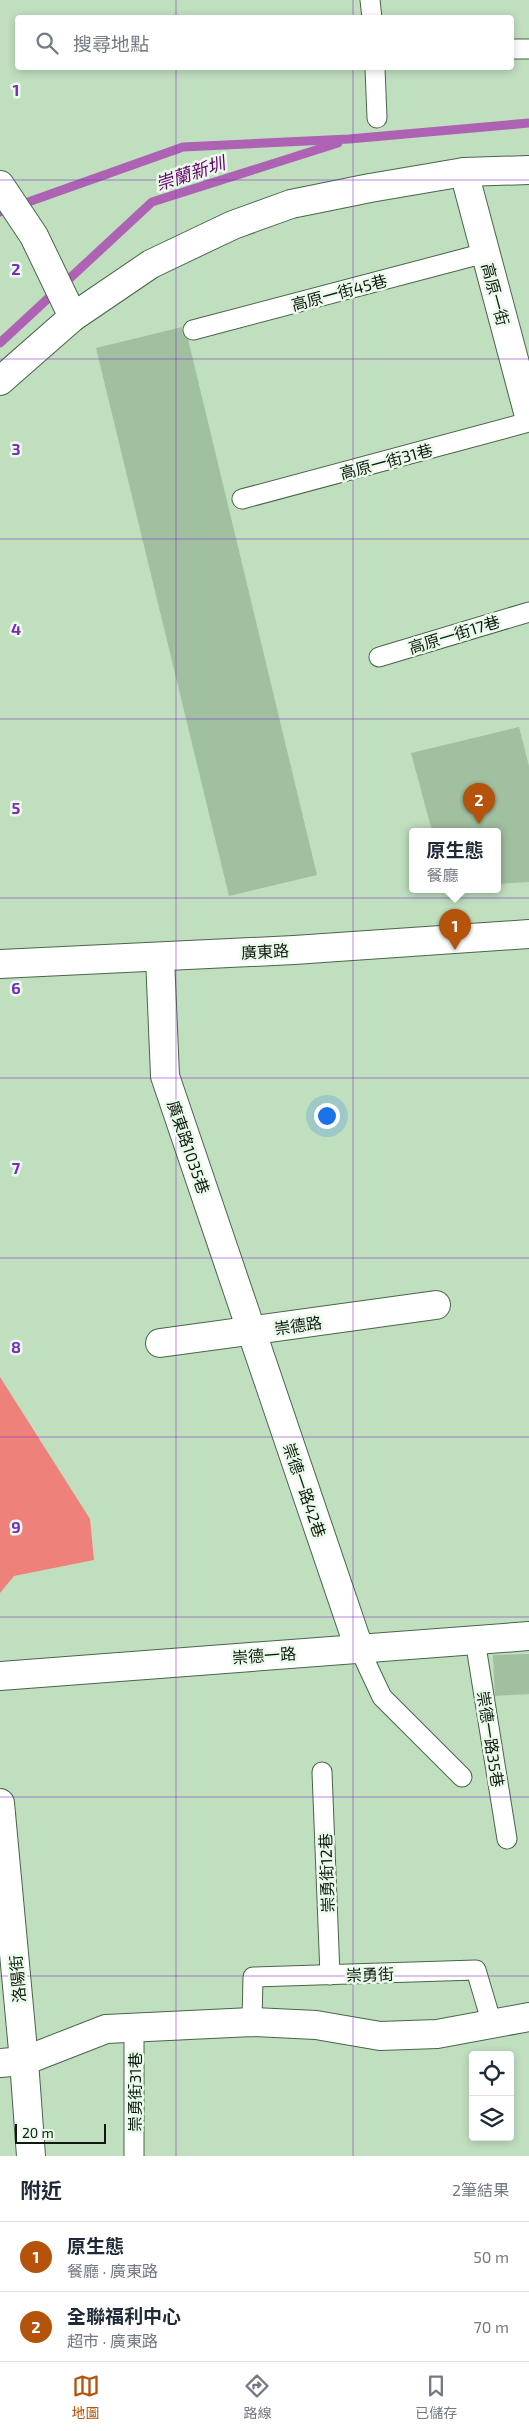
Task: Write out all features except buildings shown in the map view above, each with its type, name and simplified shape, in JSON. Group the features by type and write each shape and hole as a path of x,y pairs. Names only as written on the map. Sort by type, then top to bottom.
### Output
{"street":[{"path":"0,381 73,317 151,264 233,225 291,204 464,172 529,170"},
{"name":"高原一街","path":"464,172 529,416"},
{"path":"5,192 34,236 73,317"},
{"name":"廣東路","path":"0,964 160,957 529,934"},
{"name":"廣東路1035巷","path":"160,957 165,1076 252,1331"},
{"name":"崇德路","path":"160,1343 436,1305"},
{"name":"崇德一路42巷","path":"252,1331 359,1648"},
{"name":"崇德一路","path":"0,1676 529,1636"},
{"name":"洛陽街","path":"0,1803 12,2062 31,2156"},
{"path":"12,2062 106,2029 252,2022 316,2025 380,2036 437,2034 529,2017"}],"lane":[{"path":"370,0 372,15"},
{"path":"514,49 529,49"},
{"path":"375,70 378,118"},
{"name":"高原一街45巷","path":"193,330 485,253"},
{"name":"高原一街31巷","path":"242,500 529,422"},
{"name":"高原一街17巷","path":"379,657 529,612"},
{"name":"崇德一路35巷","path":"475,1640 507,1839"},
{"path":"359,1648 382,1697 462,1777"},
{"name":"崇勇街12巷","path":"322,1772 330,1975"},
{"name":"崇勇街","path":"252,2022 253,1977 476,1970 492,2024"},
{"name":"崇勇街31巷","path":"134,2028 134,2156"}],"shaded area":[{"path":"0,1377 90,1519 94,1560 14,1576 0,1593"}],"waterway":[{"name":"崇蘭新圳","path":"0,212 183,147 349,139 529,123"},
{"name":"崇蘭新圳","path":"0,343 152,202 338,143"}],"place":[{"name":"全聯福利中心","path":"479,824"},
{"name":"原生態","path":"455,950"}]}
